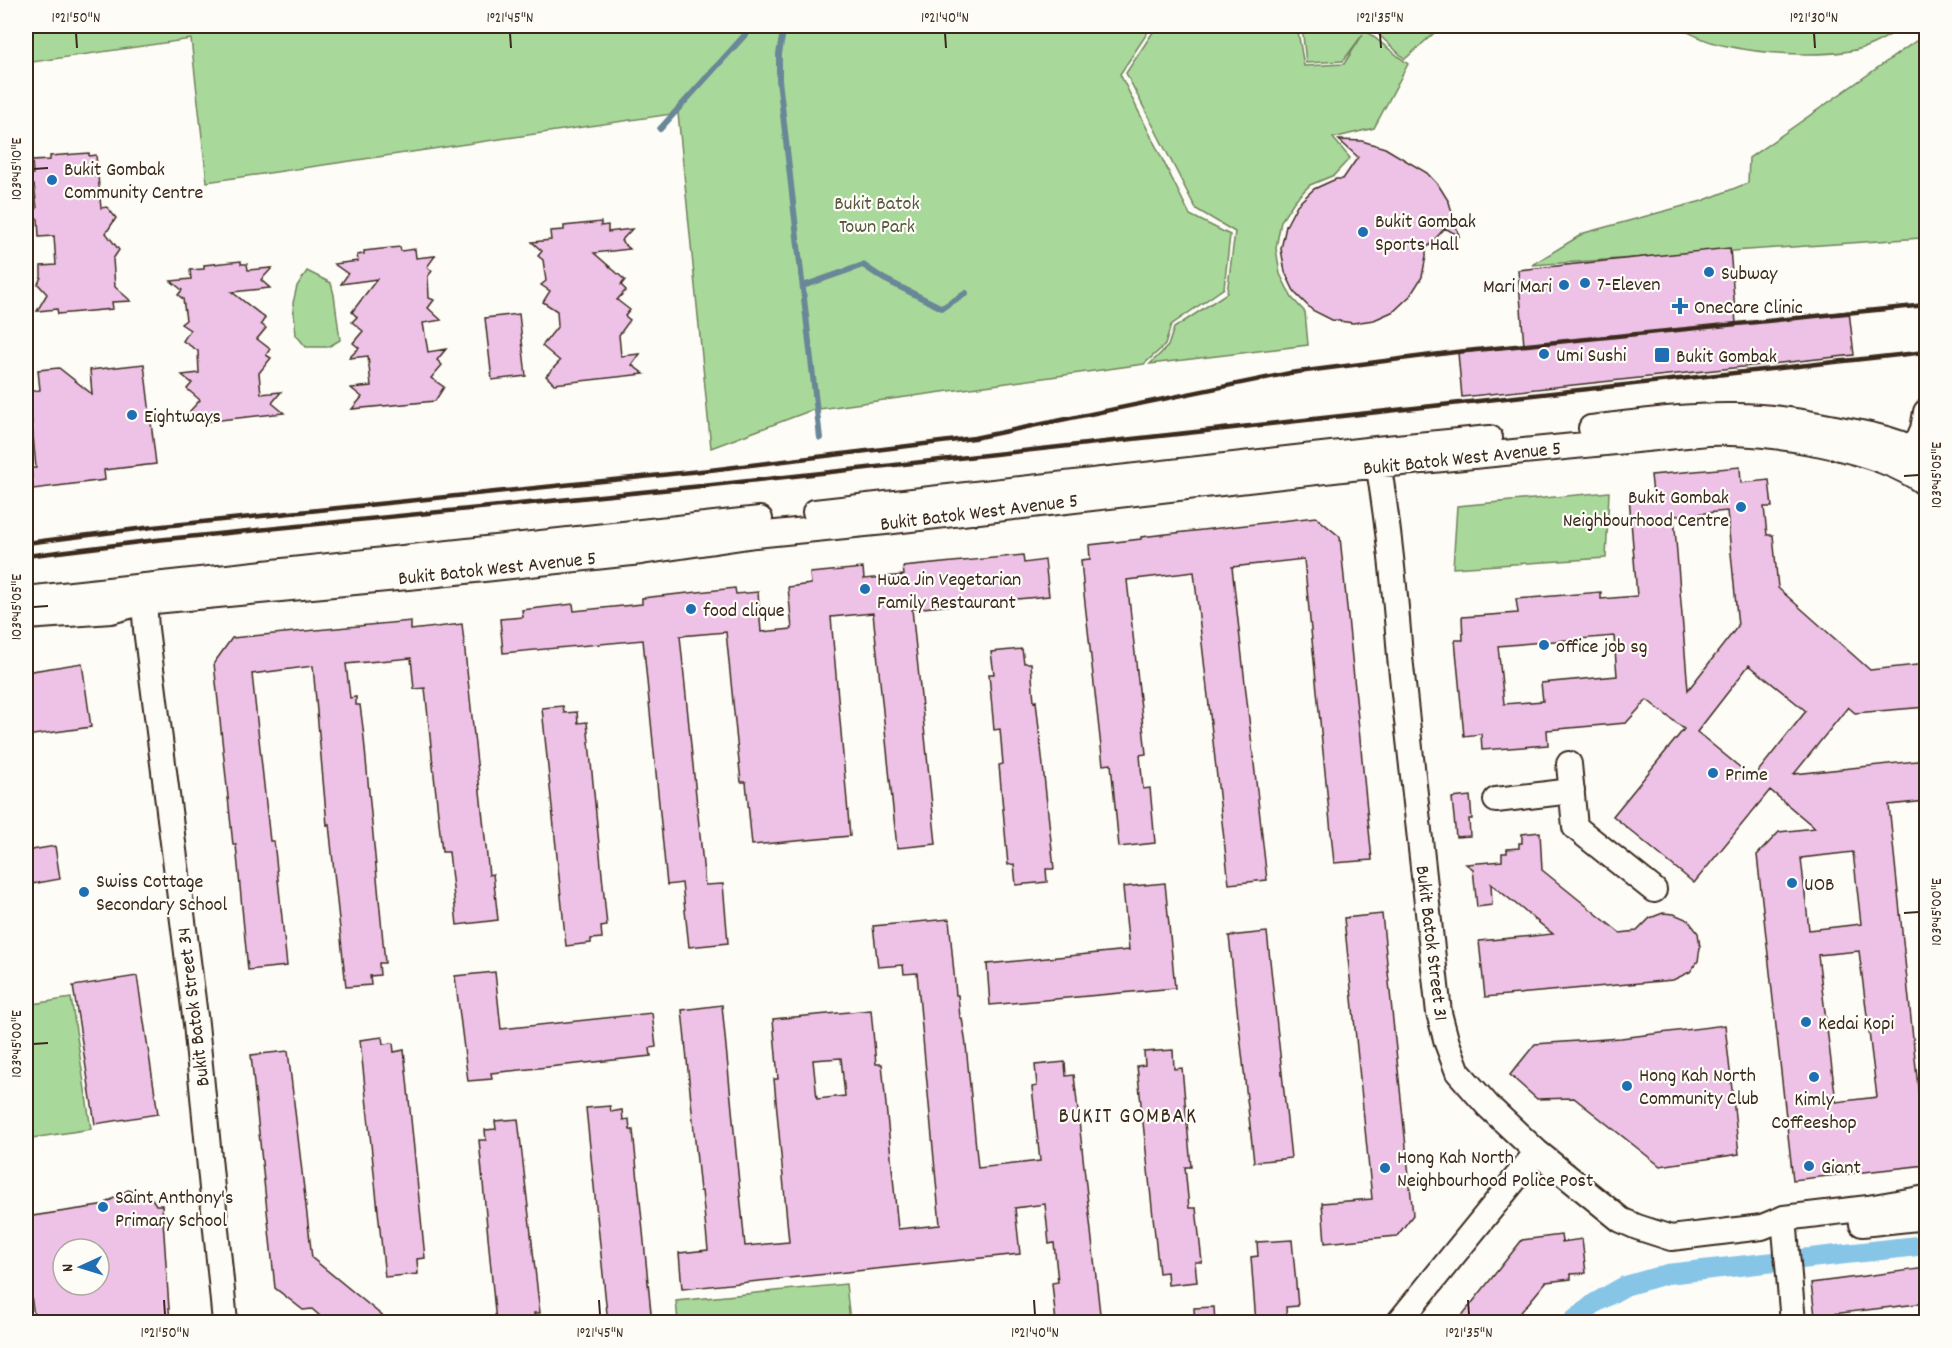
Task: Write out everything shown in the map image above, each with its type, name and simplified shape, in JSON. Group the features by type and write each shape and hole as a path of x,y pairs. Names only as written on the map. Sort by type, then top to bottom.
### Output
{"street":[{"path":"1920,466 1926,412"},
{"name":"Bukit Batok West Avenue 5","path":"26,599 385,579 640,552 755,535 1695,417 1738,416 1782,419 1878,436 1920,466"},
{"name":"Bukit Batok Street 31","path":"1378,458 1396,600 1439,1013 1458,1072 1488,1106 1537,1152 1621,1220 1671,1238 1781,1241 1926,1217"},
{"name":"Bukit Batok West Avenue 5","path":"26,618 111,611 143,594"},
{"name":"Bukit Batok Street 34","path":"143,594 196,1024 225,1323"},
{"path":"1569,764 1575,827 1654,890"},
{"path":"1496,800 1572,791"},
{"path":"1399,1323 1537,1152"},
{"name":"Bukit Batok Street 31","path":"1781,1241 1868,1208 1926,1198"},
{"path":"1781,1241 1793,1323"}],"green space":[{"name":"Bukit Batok Town Park","path":"26,26 1152,26 1120,74 1190,215 1230,235 1224,288 1171,325 1165,345 1144,364 812,410 711,448 678,113 207,182 191,39 26,63"},
{"path":"1157,26 1297,26 1304,66 1344,64 1363,34 1343,61 1306,63 1302,26 1368,26 1365,30 1408,64 1374,128 1333,138 1350,158 1334,175 1310,185 1295,200 1281,221 1276,248 1280,274 1292,298 1305,312 1308,345 1150,364 1168,346 1174,328 1227,293 1235,232 1196,209 1126,73"},
{"path":"1386,26 1442,26 1405,59 1378,34"},
{"path":"1676,26 1905,26 1859,49 1822,54 1801,54 1720,45"},
{"path":"1926,34 1926,220 1921,238 1532,265 1584,233 1702,201 1748,183 1749,158"},
{"path":"307,271 331,283 340,340 328,347 306,347 296,335 293,303 297,286"},
{"path":"1609,492 1606,558 1453,568 1457,506"},
{"path":"71,998 91,1129 26,1139 26,1005"},
{"path":"846,1284 850,1322 678,1322 676,1301"}],"building":[{"name":"Bukit Gombak Sports Hall","path":"1339,140 1362,141 1385,148 1427,173 1449,202 1459,236 1445,228 1426,249 1422,277 1410,296 1394,311 1374,320 1353,323 1332,320 1312,310 1295,293 1285,272 1281,249 1286,226 1297,205 1314,189 1336,179 1343,179 1358,157"},
{"path":"89,153 89,156 96,155 101,208 107,207 116,218 106,233 119,250 113,259 115,287 131,301 112,302 113,309 58,314 57,309 37,311 47,294 38,284 41,277 41,266 56,265 54,236 39,237 38,219 32,214 37,208 34,185 26,180 33,174 32,161 50,160 50,156"},
{"path":"601,222 601,226 608,225 608,232 632,229 621,241 630,249 594,253 625,280 621,285 626,290 617,300 630,310 625,316 630,320 619,335 621,356 640,354 632,365 644,374 554,384 546,376 560,361 542,346 558,326 557,311 543,302 550,291 541,285 546,281 543,260 538,256 542,251 532,242 551,240 550,231 564,230 564,226"},
{"path":"400,247 401,251 415,249 416,258 435,256 427,267 432,271 428,276 429,298 434,300 428,308 441,320 423,323 428,352 446,349 437,360 442,365 431,378 444,387 435,401 352,409 362,397 351,388 371,386 368,356 349,358 359,348 353,343 363,331 352,322 357,317 352,312 377,279 341,284 348,274 334,264 358,261 357,255 364,254 364,251"},
{"path":"1730,248 1736,324 1849,311 1854,355 1462,397 1458,353 1524,346 1518,270"},
{"path":"241,261 241,264 247,264 248,270 272,268 261,280 270,288 232,292 265,318 261,324 266,328 257,339 270,349 266,355 271,358 259,373 261,394 281,392 272,403 284,413 202,422 190,411 200,400 187,389 192,383 182,375 199,373 198,351 183,341 190,330 181,324 186,320 183,299 178,295 182,290 171,281 191,279 190,270 204,269 204,265"},
{"path":"519,314 526,376 492,380 485,318"},
{"path":"144,364 156,464 104,470 105,480 33,489 31,468 36,468 29,392 40,390 38,370 59,368 92,394 90,370"},
{"path":"1740,467 1741,483 1769,480 1772,507 1764,507 1767,535 1773,535 1778,588 1870,670 1926,664 1926,707 1855,713 1848,707 1794,774 1926,760 1926,801 1889,805 1926,1165 1793,1180 1757,855 1779,832 1815,828 1770,790 1694,883 1613,816 1684,729 1647,700 1626,723 1547,730 1548,745 1482,750 1481,734 1464,736 1455,640 1463,640 1462,617 1518,613 1516,599 1601,592 1601,599 1637,596 1629,496 1653,494 1651,475","holes":["1727,511 1738,626 1688,690 1674,516","1614,636 1617,676 1541,683 1543,701 1504,704 1498,646","1749,665 1806,711 1753,778 1697,732","1853,852 1861,924 1809,930 1801,858","1859,951 1877,1097 1836,1102 1818,955"]},
{"path":"1316,517 1340,537 1372,860 1334,863 1304,559 1232,567 1267,880 1229,884 1194,572 1127,580 1146,754 1140,755 1143,789 1150,788 1155,843 1119,847 1111,764 1103,765 1084,594 1081,560 1090,559 1089,545"},
{"path":"1023,555 1024,563 1045,560 1049,596 912,609 936,844 897,848 873,613 831,617 850,836 752,845 746,782 741,782 726,632 680,636 705,885 723,884 728,943 689,947 682,883 667,885 643,640 503,653 500,619 523,617 522,610 573,604 574,611 642,604 642,598 735,588 736,594 758,592 761,632 792,629 788,587 811,584 810,573 863,568 864,579 904,575 903,567"},
{"path":"411,621 411,630 462,624 489,875 493,874 498,920 457,925 449,852 442,852 425,688 414,689 411,658 346,664 350,698 356,697 356,705 360,705 363,728 385,963 379,963 380,975 370,976 371,985 346,987 329,824 327,825 313,666 252,674 270,841 274,841 287,966 248,970 236,845 233,845 214,663 232,638"},
{"path":"1022,649 1024,663 1031,663 1054,869 1046,869 1047,882 1016,885 1014,864 1008,865 999,765 1003,764 1000,729 994,730 989,674 994,674 991,652"},
{"path":"82,663 91,727 26,736 26,672"},
{"path":"563,706 564,713 577,712 578,723 587,722 607,926 601,927 602,938 591,939 591,943 566,946 542,708"},
{"path":"1470,796 1472,819 1469,819 1470,836 1456,837 1452,798"},
{"path":"1540,832 1542,870 1620,933 1637,931 1650,918 1663,913 1674,914 1688,920 1698,933 1700,947 1698,961 1690,972 1673,980 1485,997 1479,941 1553,934 1491,884 1492,905 1477,907 1473,869 1466,864 1502,861 1502,853 1507,853 1507,849 1519,848 1519,843 1522,843 1522,834"},
{"path":"55,846 60,879 26,885 26,851"},
{"path":"1165,883 1175,988 990,1005 987,964 1129,950 1123,887"},
{"path":"1382,914 1413,1215 1397,1236 1325,1243 1322,1203 1372,1199 1344,918"},
{"path":"949,919 956,995 958,995 966,1045 978,1168 1040,1161 1032,1087 1037,1086 1035,1065 1065,1062 1066,1076 1074,1075 1101,1323 1056,1323 1052,1283 1058,1282 1054,1243 1049,1244 1045,1204 1015,1208 1020,1254 682,1289 679,1253 708,1250 682,1010 722,1005 745,1246 789,1242 774,1079 778,1079 773,1019 871,1010 876,1064 882,1064 898,1229 940,1225 917,973 904,974 903,965 878,967 873,926","holes":["841,1058 845,1096 817,1099 813,1060"]},
{"path":"1267,932 1291,1158 1254,1162 1229,936"},
{"path":"495,972 501,1029 652,1013 656,1047 650,1048 651,1056 491,1073 492,1079 468,1081 455,976"},
{"path":"137,976 158,1114 95,1124 73,986"},
{"name":"Hong Kah North Community Club","path":"1725,1025 1739,1154 1660,1166 1574,1098 1537,1099 1510,1075 1535,1044 1621,1038"},
{"path":"382,1037 383,1044 393,1043 394,1052 404,1050 425,1258 417,1259 418,1274 385,1277 360,1040"},
{"path":"1173,1050 1174,1069 1182,1068 1191,1167 1185,1167 1189,1208 1196,1208 1202,1262 1195,1262 1197,1282 1168,1285 1167,1272 1159,1273 1137,1066 1145,1065 1144,1052"},
{"path":"288,1051 312,1258 391,1323 328,1323 312,1309 303,1310 275,1288 251,1055"},
{"path":"610,1106 611,1112 622,1110 623,1120 629,1119 630,1130 633,1130 652,1323 608,1323 586,1108"},
{"path":"518,1119 540,1313 534,1313 535,1323 496,1323 479,1140 486,1140 485,1130 496,1129 495,1121"},
{"path":"128,1190 151,1197 156,1205 162,1205 170,1323 35,1323 30,1289 26,1290 26,1217 106,1205 107,1202"},
{"path":"1561,1235 1562,1242 1582,1239 1586,1273 1571,1274 1571,1279 1546,1282 1512,1323 1456,1323 1522,1240"},
{"path":"1292,1240 1298,1306 1286,1307 1287,1323 1256,1323 1251,1257 1258,1256 1257,1242"},
{"path":"1926,1268 1926,1303 1815,1316 1811,1283"},
{"path":"1214,1307 1215,1323 1195,1323 1194,1308"}],"waterway":[{"path":"660,129 753,26"},
{"path":"784,26 779,54 779,80 820,438"},
{"path":"803,286 863,265 884,279 942,308 966,293"},
{"path":"1572,1322 1595,1303 1625,1286 1667,1274 1926,1245"}],"railway":[{"path":"26,543 153,527 710,470 974,438 1290,373 1456,352 1926,305"},
{"path":"26,556 156,540 712,485 1926,352"}],"place":[{"name":"Bukit Gombak Community Centre","path":"52,180"},
{"name":"Bukit Gombak Sports Hall","path":"1363,232"},
{"name":"Subway","path":"1709,272"},
{"name":"7-Eleven","path":"1585,283"},
{"name":"Mari Mari","path":"1564,285"},
{"name":"OneCare Clinic","path":"1680,306"},
{"name":"Umi Sushi","path":"1544,354"},
{"name":"Bukit Gombak","path":"1662,355"},
{"name":"Eightways","path":"132,415"},
{"name":"Bukit Gombak Neighbourhood Centre","path":"1741,507"},
{"name":"Hwa Jin Vegetarian Family Restaurant","path":"865,589"},
{"name":"food clique","path":"691,609"},
{"name":"office job sg","path":"1544,645"},
{"name":"Prime","path":"1713,773"},
{"name":"UOB","path":"1792,883"},
{"name":"Swiss Cottage Secondary School","path":"84,892"},
{"name":"Kedai Kopi","path":"1806,1022"},
{"name":"Kimly Coffeeshop","path":"1814,1077"},
{"name":"Hong Kah North Community Club","path":"1627,1086"},
{"name":"Giant","path":"1809,1166"},
{"name":"Hong Kah North Neighbourhood Police Post","path":"1385,1168"},
{"name":"Saint Anthony's Primary School","path":"103,1207"}],"district":[{"name":"BUKIT GOMBAK","path":"1128,1114"}]}
